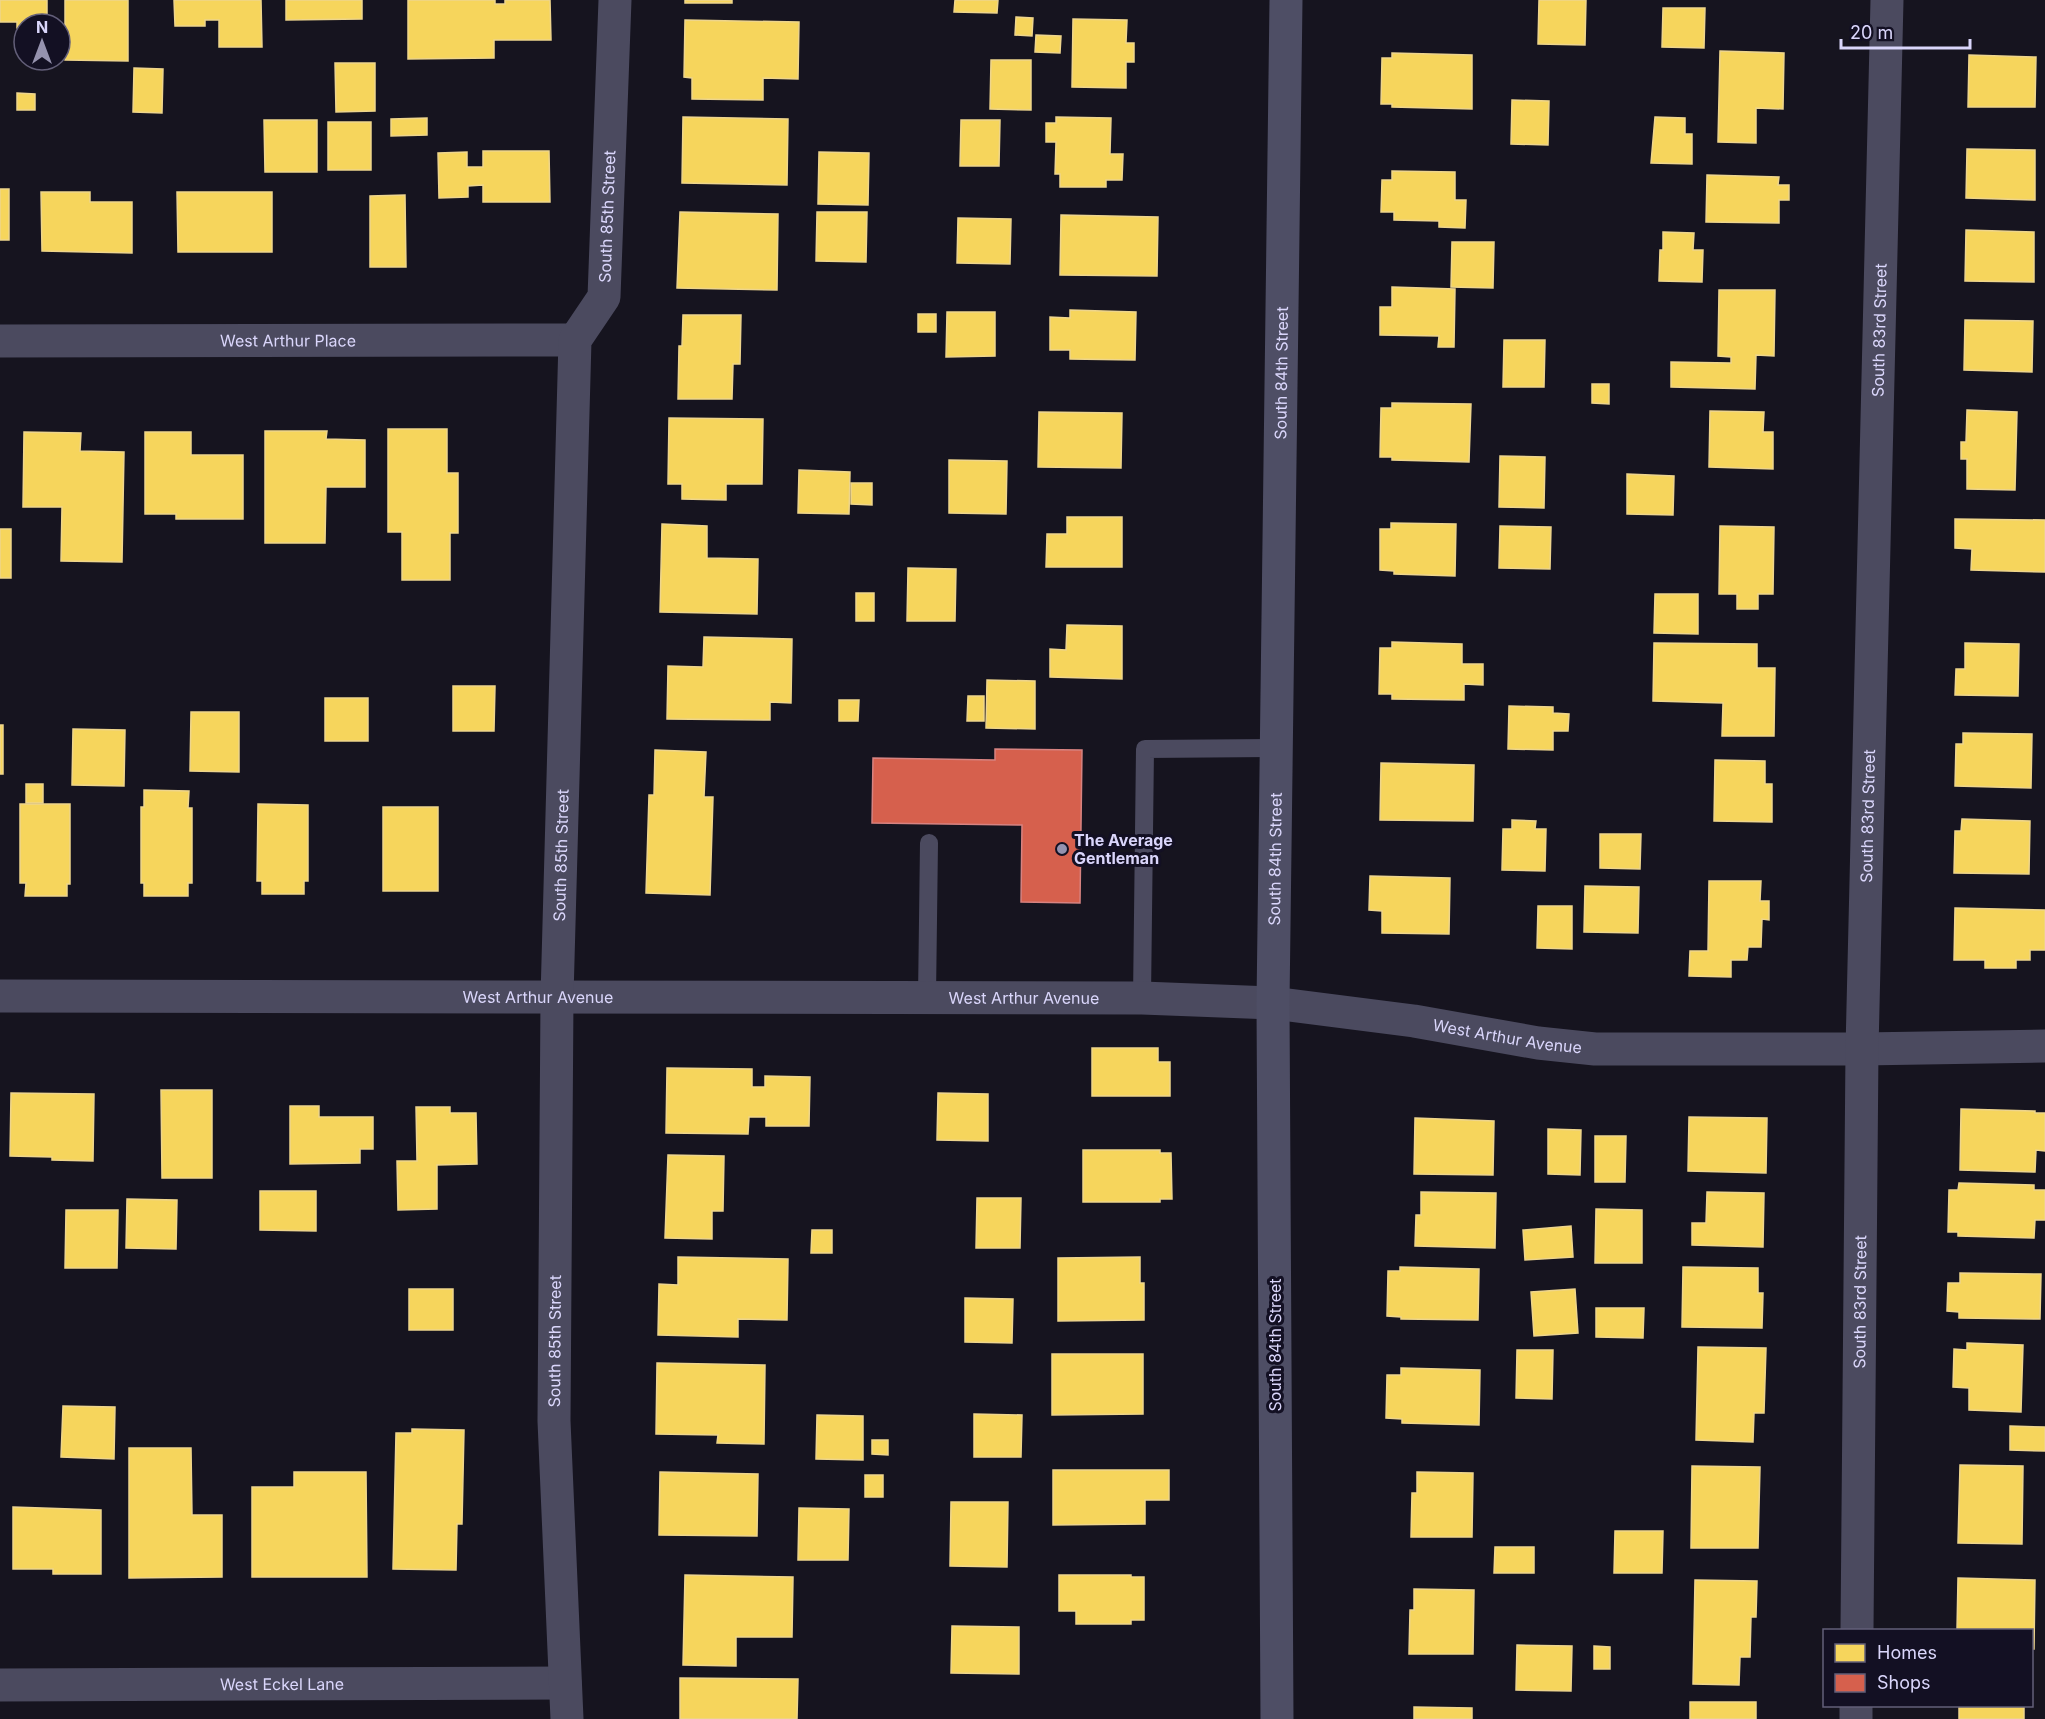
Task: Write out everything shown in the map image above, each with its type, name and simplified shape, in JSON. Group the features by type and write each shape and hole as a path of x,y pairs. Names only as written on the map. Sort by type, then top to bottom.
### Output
{"street":[{"name":"South 85th Street","path":"567,1719 554,1421 557,997 575,340 604,297 615,0"},
{"name":"South 84th Street","path":"1277,1719 1273,1003 1286,0"},
{"name":"South 83rd Street","path":"1857,1629 1862,1049 1887,0"},
{"name":"West Arthur Place","path":"0,340 575,340"},
{"name":"West Arthur Avenue","path":"0,996 1142,998 1273,1003 1414,1021 1538,1043 1595,1049 2045,1046"},
{"name":"West Eckel Lane","path":"0,1685 564,1683"}],"lane":[{"path":"1142,998 1145,749 1277,748"},
{"path":"927,997 929,843"}],"building: Homes":[{"path":"0,0 47,0 47,12 12,12 12,22 0,22"},
{"path":"65,0 128,0 128,61 72,60 72,12 65,12"},
{"path":"174,0 261,0 262,47 219,47 219,20 205,20 205,26 175,26"},
{"path":"286,0 362,0 362,19 286,20"},
{"path":"408,0 495,0 495,4 505,4 505,0 550,0 551,40 494,40 494,58 408,59"},
{"path":"685,0 732,0 732,3 685,3"},
{"path":"955,0 998,0 997,13 954,12"},
{"path":"1539,0 1586,0 1585,45 1538,44"},
{"path":"1663,8 1705,8 1704,48 1662,47"},
{"path":"1016,17 1033,18 1032,36 1015,35"},
{"path":"1073,19 1127,20 1126,43 1134,43 1134,62 1126,62 1126,88 1072,87"},
{"path":"685,20 799,22 798,79 763,78 763,100 692,99 692,78 684,77"},
{"path":"1036,35 1061,36 1060,53 1035,52"},
{"path":"1720,51 1784,53 1783,109 1756,108 1756,143 1718,142"},
{"path":"1392,53 1472,55 1472,109 1392,107 1392,104 1381,104 1382,58 1392,58"},
{"path":"1969,55 2036,57 2035,107 1968,107"},
{"path":"991,60 1031,60 1031,110 990,109"},
{"path":"335,63 375,63 375,111 336,112"},
{"path":"134,68 163,69 162,113 133,112"},
{"path":"17,93 35,94 35,110 17,110"},
{"path":"1512,100 1549,101 1548,145 1511,144"},
{"path":"683,117 788,119 787,185 682,183"},
{"path":"1056,117 1111,118 1110,154 1123,154 1122,180 1106,180 1106,187 1060,187 1060,174 1055,174 1056,142 1046,142 1046,123 1056,123"},
{"path":"1655,117 1685,118 1685,134 1692,134 1692,164 1651,163"},
{"path":"427,118 427,135 391,136 391,119"},
{"path":"264,120 317,120 317,172 265,172"},
{"path":"961,120 1000,120 999,166 960,166"},
{"path":"328,122 371,122 371,170 328,170"},
{"path":"1967,149 2035,150 2035,200 1966,198"},
{"path":"483,151 549,151 550,202 483,202 483,185 468,186 468,197 439,198 438,153 467,152 467,167 483,167"},
{"path":"819,152 869,153 868,205 818,204"},
{"path":"1392,171 1455,172 1455,200 1466,200 1465,228 1439,227 1439,221 1394,220 1394,212 1381,212 1382,180 1392,180"},
{"path":"1707,175 1779,177 1778,185 1789,185 1789,200 1779,200 1779,223 1706,222"},
{"path":"0,189 9,189 9,240 0,240"},
{"path":"41,192 90,192 90,202 132,202 132,253 42,251"},
{"path":"177,192 272,192 272,252 178,252"},
{"path":"405,195 406,267 370,267 370,196"},
{"path":"680,212 778,214 777,290 677,288"},
{"path":"817,212 867,212 866,262 816,261"},
{"path":"1061,215 1158,217 1157,276 1060,275"},
{"path":"958,218 1011,219 1010,264 957,263"},
{"path":"1966,230 2034,232 2034,282 1965,281"},
{"path":"1663,232 1694,233 1693,250 1703,250 1702,282 1659,281"},
{"path":"1452,242 1494,242 1493,288 1451,287"},
{"path":"1392,287 1455,289 1454,347 1438,347 1439,336 1380,335 1380,307 1392,307"},
{"path":"1719,290 1775,290 1774,356 1756,355 1755,389 1671,387 1671,362 1731,363 1731,357 1718,356"},
{"path":"1070,310 1136,312 1135,360 1070,359 1070,350 1050,350 1050,317 1070,318"},
{"path":"947,312 995,312 995,356 946,357"},
{"path":"918,314 936,314 936,332 918,332"},
{"path":"683,315 741,315 740,364 733,364 732,399 678,399 679,346 682,346"},
{"path":"1965,320 2033,321 2032,372 1964,370"},
{"path":"1504,340 1545,340 1544,387 1503,387"},
{"path":"1592,384 1609,384 1609,404 1592,403"},
{"path":"1392,403 1471,404 1469,462 1392,460 1392,457 1380,457 1381,408 1392,408"},
{"path":"1967,410 2017,412 2015,490 1967,489 1967,459 1961,459 1961,442 1966,442"},
{"path":"1710,411 1764,412 1763,432 1773,432 1773,469 1709,467"},
{"path":"1039,412 1122,413 1121,468 1038,467"},
{"path":"669,418 763,419 762,484 726,484 726,500 682,499 682,484 668,484"},
{"path":"388,429 447,429 447,473 458,473 458,533 450,533 450,580 402,580 402,532 388,532"},
{"path":"265,431 327,431 326,439 365,440 365,487 326,487 325,543 265,543"},
{"path":"24,432 81,433 80,451 124,452 122,562 61,561 62,507 23,507"},
{"path":"145,432 191,432 191,455 243,455 243,519 176,519 176,514 145,514"},
{"path":"1500,456 1545,457 1544,508 1499,507"},
{"path":"949,460 1007,461 1006,514 949,513"},
{"path":"799,470 850,472 849,514 798,513"},
{"path":"1627,474 1674,476 1673,515 1627,514"},
{"path":"851,483 872,483 872,505 851,504"},
{"path":"1067,517 1122,517 1122,567 1046,567 1047,534 1067,534"},
{"path":"1955,519 2045,520 2045,572 1971,570 1972,549 1955,548"},
{"path":"1391,523 1456,524 1455,576 1394,574 1394,571 1380,570 1380,529 1391,529"},
{"path":"662,524 707,526 707,558 758,559 757,614 660,612"},
{"path":"1500,526 1551,527 1550,569 1499,568"},
{"path":"1720,526 1774,527 1773,594 1758,594 1758,609 1737,609 1737,594 1719,594"},
{"path":"0,529 11,529 11,578 0,578"},
{"path":"908,568 956,569 955,621 907,621"},
{"path":"856,593 874,593 874,621 856,621"},
{"path":"1655,594 1698,594 1698,634 1654,633"},
{"path":"1067,625 1122,626 1122,679 1050,677 1050,649 1066,650"},
{"path":"704,637 792,639 791,703 770,702 770,720 667,719 668,666 703,667"},
{"path":"1392,642 1462,644 1462,664 1483,664 1483,685 1464,684 1464,700 1392,699 1392,694 1379,694 1380,648 1392,648"},
{"path":"1654,643 1757,644 1757,668 1775,668 1774,736 1722,736 1723,703 1653,701"},
{"path":"1965,643 2019,644 2018,696 1955,695 1956,669 1965,669"},
{"path":"987,680 1035,681 1035,729 986,728"},
{"path":"453,686 495,686 494,731 453,731"},
{"path":"968,696 984,696 984,721 967,721"},
{"path":"325,698 368,698 368,741 325,741"},
{"path":"839,700 859,700 858,721 839,721"},
{"path":"1509,706 1553,707 1553,713 1569,714 1568,731 1553,731 1553,750 1508,749"},
{"path":"191,712 239,712 239,772 190,771"},
{"path":"0,725 3,725 3,774 0,774"},
{"path":"73,729 125,730 124,786 72,785"},
{"path":"1963,733 2032,734 2031,788 1955,786 1956,744 1963,744"},
{"path":"655,750 706,752 704,797 713,797 710,895 646,893 649,795 654,795"},
{"path":"1715,760 1765,761 1765,784 1772,784 1772,822 1714,821"},
{"path":"1381,763 1474,765 1473,821 1380,820"},
{"path":"26,784 43,784 43,803 26,803"},
{"path":"144,790 189,791 188,808 192,808 192,883 188,883 188,896 144,896 144,883 141,883 141,807 144,807"},
{"path":"20,804 70,804 70,884 67,884 67,896 25,896 26,883 20,883"},
{"path":"258,804 308,805 308,881 304,881 304,894 262,894 262,881 257,881"},
{"path":"383,807 438,807 438,891 383,891"},
{"path":"1962,819 2030,821 2029,874 1954,873 1955,831 1961,831"},
{"path":"1512,820 1536,821 1535,829 1546,829 1545,871 1502,870 1503,829 1512,829"},
{"path":"1600,834 1641,834 1640,869 1600,868"},
{"path":"1370,876 1450,878 1449,934 1382,933 1382,911 1369,910"},
{"path":"1709,881 1761,881 1760,901 1769,901 1769,920 1762,919 1761,947 1748,947 1747,960 1731,960 1731,977 1689,976 1690,951 1708,951"},
{"path":"1585,886 1639,887 1638,933 1584,932"},
{"path":"1538,906 1572,906 1572,949 1537,948"},
{"path":"1955,908 2045,910 2045,950 2030,950 2030,960 2016,960 2016,968 1985,968 1985,960 1954,960"},
{"path":"1092,1048 1158,1048 1158,1062 1170,1062 1170,1096 1092,1096"},
{"path":"667,1068 752,1069 752,1087 765,1087 765,1076 810,1077 809,1126 766,1126 766,1117 749,1117 748,1134 666,1133"},
{"path":"161,1090 212,1090 212,1178 162,1178"},
{"path":"11,1093 94,1094 93,1161 10,1156"},
{"path":"938,1093 988,1094 988,1141 937,1140"},
{"path":"290,1106 319,1106 319,1117 373,1117 373,1149 360,1149 360,1163 290,1164"},
{"path":"416,1107 450,1107 450,1113 476,1113 477,1164 437,1165 437,1209 398,1210 397,1161 417,1161"},
{"path":"1961,1109 2045,1113 2045,1151 2036,1150 2035,1172 1960,1170"},
{"path":"1689,1117 1767,1118 1766,1173 1688,1171"},
{"path":"1415,1118 1494,1121 1493,1175 1414,1174"},
{"path":"1548,1129 1581,1130 1580,1175 1548,1174"},
{"path":"1595,1136 1626,1136 1625,1182 1595,1182"},
{"path":"1083,1150 1160,1150 1160,1153 1171,1153 1172,1199 1160,1199 1160,1202 1083,1202"},
{"path":"668,1155 724,1156 723,1211 712,1211 712,1239 665,1238"},
{"path":"1959,1183 2034,1185 2034,1190 2045,1190 2045,1220 2035,1220 2034,1238 1958,1236 1958,1232 1948,1232 1949,1190 1958,1190"},
{"path":"260,1191 316,1191 316,1231 260,1230"},
{"path":"1421,1192 1496,1193 1495,1248 1415,1246 1416,1215 1421,1215"},
{"path":"1707,1192 1764,1193 1763,1247 1692,1245 1692,1223 1706,1223"},
{"path":"977,1198 1021,1198 1020,1248 976,1248"},
{"path":"127,1199 177,1200 176,1249 126,1248"},
{"path":"1596,1209 1642,1210 1642,1263 1595,1263"},
{"path":"66,1210 118,1210 117,1268 65,1268"},
{"path":"1571,1226 1573,1257 1525,1260 1523,1230"},
{"path":"812,1230 832,1230 832,1253 811,1253"},
{"path":"678,1257 788,1259 787,1320 738,1319 738,1337 658,1335 659,1284 678,1285"},
{"path":"1140,1257 1140,1283 1144,1283 1144,1320 1058,1321 1058,1258"},
{"path":"1400,1267 1479,1269 1478,1320 1401,1319 1401,1317 1387,1316 1388,1271 1400,1271"},
{"path":"1683,1267 1758,1268 1758,1293 1763,1293 1762,1328 1682,1327"},
{"path":"1960,1273 2041,1274 2040,1319 1959,1318 1959,1312 1947,1311 1948,1283 1960,1283"},
{"path":"409,1289 453,1289 453,1330 409,1330"},
{"path":"1575,1289 1578,1333 1534,1336 1531,1292"},
{"path":"965,1298 1013,1299 1012,1343 965,1342"},
{"path":"1596,1308 1644,1308 1643,1338 1596,1337"},
{"path":"1967,1343 2023,1345 2021,1412 1969,1410 1969,1388 1953,1387 1954,1349 1967,1350"},
{"path":"1698,1347 1766,1348 1764,1413 1754,1413 1753,1442 1696,1440"},
{"path":"1517,1350 1553,1350 1552,1399 1516,1398"},
{"path":"1052,1354 1143,1354 1143,1414 1052,1415"},
{"path":"657,1363 765,1365 764,1444 717,1443 718,1435 656,1434"},
{"path":"1401,1368 1480,1370 1479,1425 1402,1423 1402,1419 1386,1418 1387,1375 1401,1375"},
{"path":"63,1406 115,1407 114,1459 61,1457"},
{"path":"974,1414 1022,1415 1021,1457 974,1457"},
{"path":"817,1415 863,1416 863,1460 816,1459"},
{"path":"2010,1426 2045,1427 2045,1451 2010,1450"},
{"path":"412,1429 464,1430 462,1524 457,1524 456,1570 393,1569 396,1433 412,1433"},
{"path":"872,1440 888,1440 888,1455 872,1454"},
{"path":"129,1448 191,1448 192,1515 222,1515 222,1577 129,1578"},
{"path":"1960,1465 2023,1466 2022,1544 1958,1543"},
{"path":"1692,1466 1760,1467 1758,1548 1691,1548"},
{"path":"1053,1470 1169,1470 1169,1500 1145,1500 1145,1524 1053,1525"},
{"path":"294,1472 366,1472 367,1577 252,1577 252,1487 294,1487"},
{"path":"660,1472 758,1474 757,1536 659,1535"},
{"path":"1417,1472 1473,1473 1472,1537 1411,1537 1412,1493 1417,1493"},
{"path":"865,1475 883,1475 883,1497 865,1497"},
{"path":"951,1502 1008,1502 1007,1567 950,1566"},
{"path":"13,1507 101,1510 101,1574 53,1574 53,1569 13,1569"},
{"path":"799,1508 849,1509 848,1560 798,1560"},
{"path":"1615,1531 1663,1531 1662,1573 1614,1573"},
{"path":"1495,1547 1534,1547 1534,1573 1494,1573"},
{"path":"685,1575 793,1577 792,1637 736,1637 736,1666 683,1665"},
{"path":"1059,1575 1144,1577 1144,1620 1131,1620 1131,1624 1076,1624 1076,1611 1059,1611"},
{"path":"1958,1578 2035,1580 2034,1649 2033,1629 1957,1629"},
{"path":"1695,1580 1757,1581 1756,1617 1751,1617 1750,1657 1740,1657 1739,1685 1693,1684"},
{"path":"1414,1589 1474,1590 1473,1654 1409,1654 1410,1610 1414,1610"},
{"path":"952,1626 1019,1627 1019,1674 951,1673"},
{"path":"1517,1645 1572,1646 1571,1691 1516,1690"},
{"path":"1594,1646 1610,1647 1610,1669 1594,1669"},
{"path":"680,1678 798,1679 797,1719 680,1719"},
{"path":"1690,1702 1756,1702 1756,1719 1690,1719"},
{"path":"1414,1707 1472,1708 1472,1719 1414,1719"},
{"path":"1959,1707 2024,1707 2024,1719 1959,1719"}],"building: Shops":[{"path":"995,749 1082,750 1080,903 1021,902 1022,825 872,823 873,758 995,760"}],"place":[{"name":"The Average Gentleman","path":"1062,849"}]}
